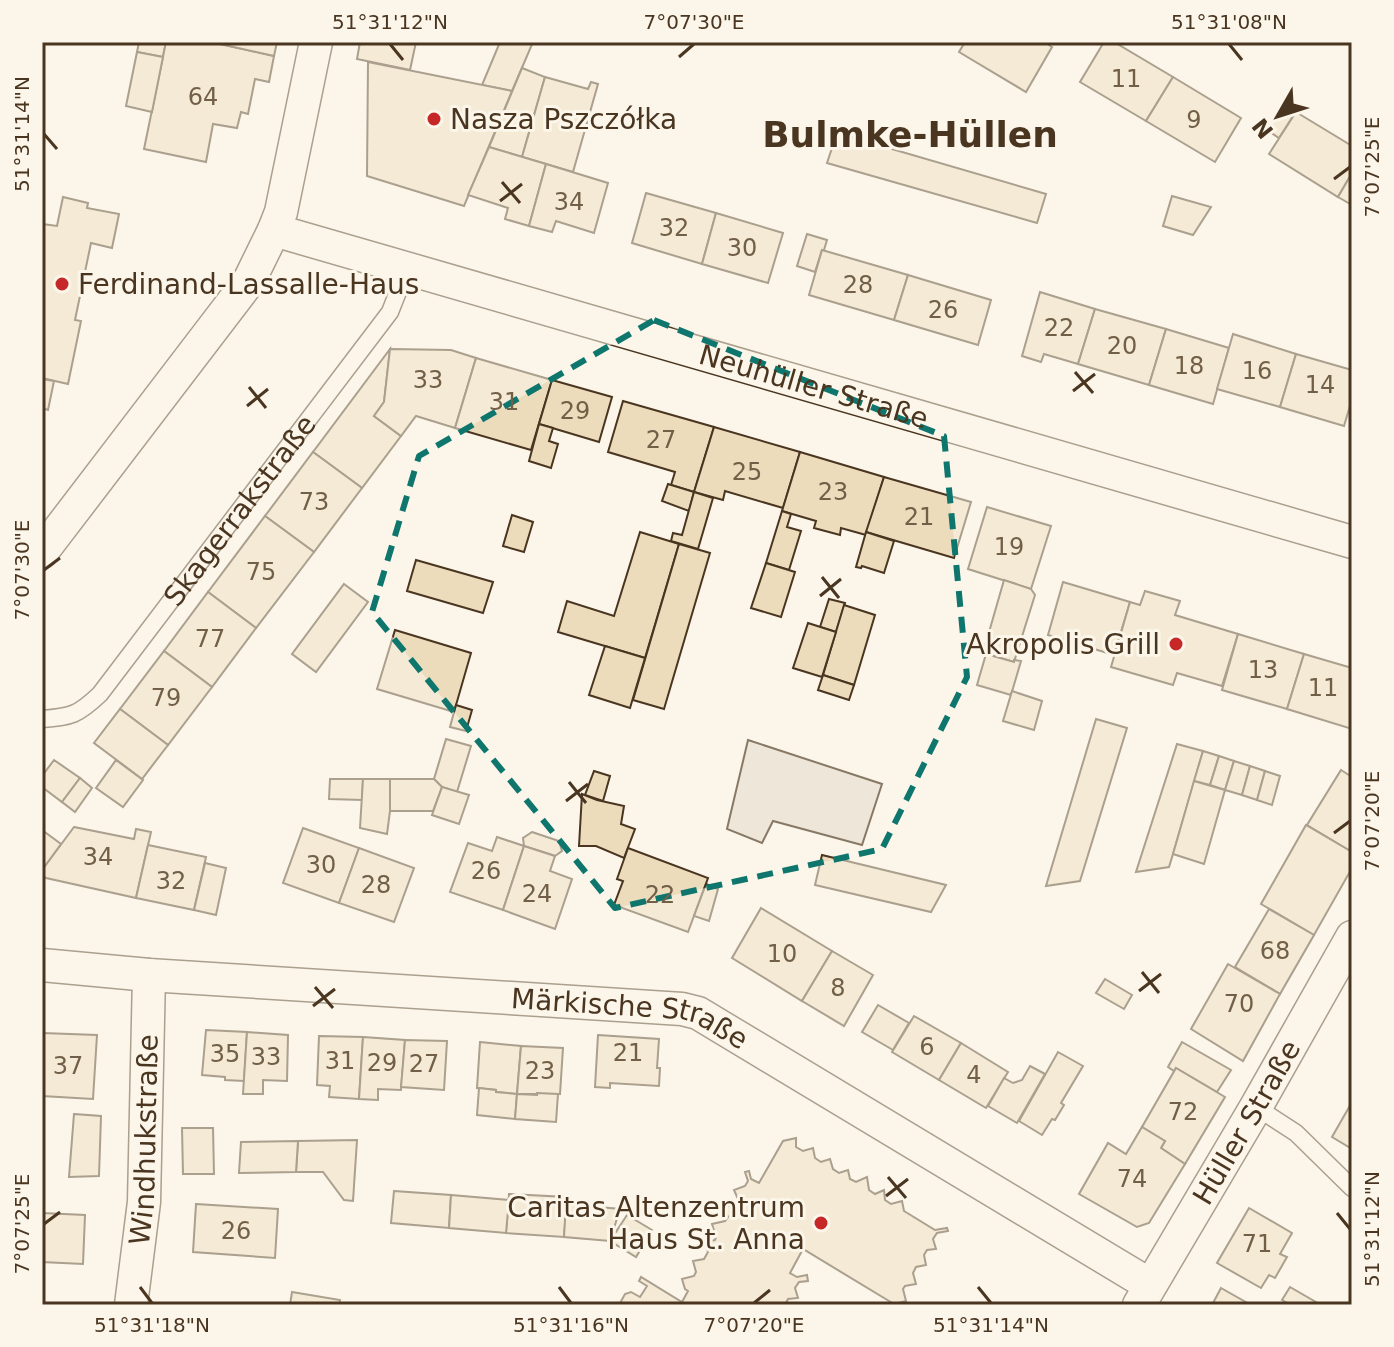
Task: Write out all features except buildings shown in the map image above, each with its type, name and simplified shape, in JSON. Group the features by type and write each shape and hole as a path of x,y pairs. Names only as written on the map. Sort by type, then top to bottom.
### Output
{"street":[{"path":"48,532 249,281 281,212 316,42"},
{"name":"Neuhüller Straße","path":"274,230 1352,542"},
{"name":"Hüller Straße","path":"1145,1295 1352,937"},
{"name":"Märkische Straße","path":"42,965 149,975 682,1009 698,1013 1145,1295"},
{"name":"Windhukstraße","path":"131,1305 144,1202 149,975"}],"lane":[{"name":"Skagerrakstraße","path":"42,719 70,717 86,708 100,694 390,312 407,269"},
{"path":"1256,1107 1296,1133 1352,1188"}],"highlighted area":[{"path":"654,320 944,436 967,677 882,849 615,908 372,612 419,456"}],"shaded area":[{"path":"748,740 882,784 862,845 773,821 762,843 727,829"}],"place":[{"name":"Nasza Pszczółka","path":"434,119"},
{"name":"Ferdinand-Lassalle-Haus","path":"62,284"},
{"name":"Akropolis Grill","path":"1176,644"},
{"name":"Caritas Altenzentrum Haus St. Anna","path":"821,1223"}],"district":[{"name":"Bulmke-Hüllen","path":"910,134"}]}
